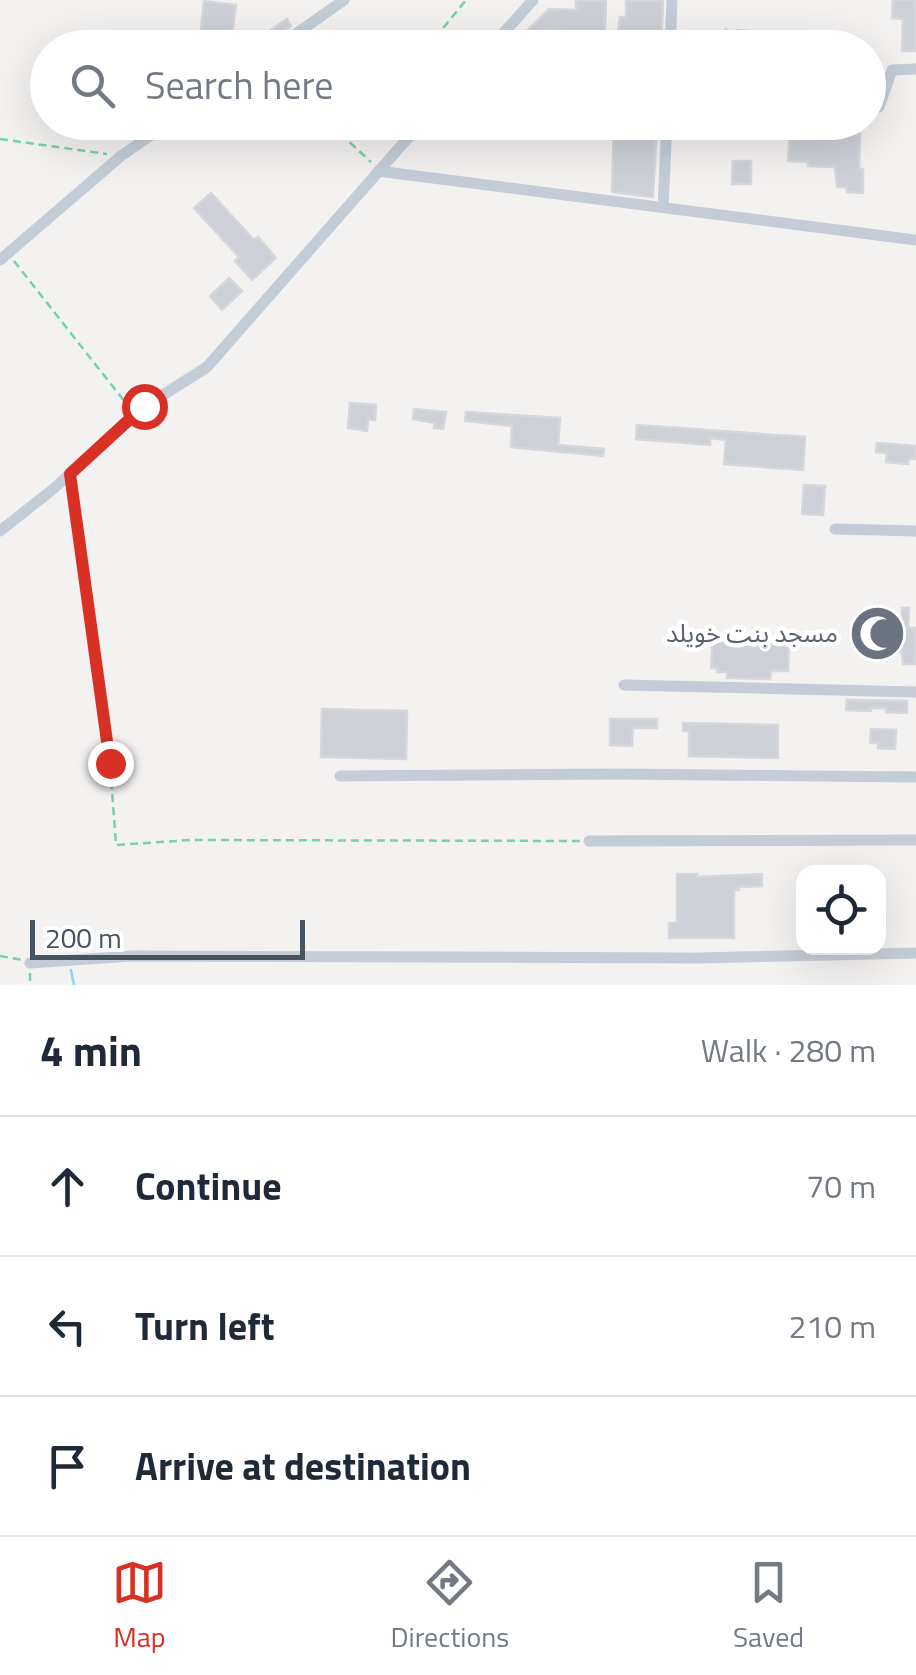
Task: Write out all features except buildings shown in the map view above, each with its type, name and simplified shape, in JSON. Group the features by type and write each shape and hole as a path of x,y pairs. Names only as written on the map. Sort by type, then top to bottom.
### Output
{"street":[{"path":"302,30 344,0"},
{"path":"506,30 533,0"},
{"path":"671,30 672,0"},
{"path":"886,87 892,70 916,69"},
{"path":"4,256 145,140"},
{"path":"0,531 144,406 207,367 406,140"},
{"path":"664,208 666,140"},
{"path":"378,171 916,240"},
{"path":"835,529 916,531"},
{"path":"624,685 916,692"},
{"path":"340,776 916,777"},
{"path":"589,841 916,840"},
{"path":"30,963 132,956 697,958 916,953"}],"path":[{"path":"441,30 466,0"},
{"path":"0,139 122,156"},
{"path":"347,140 378,171"},
{"path":"4,256 126,402 144,406"},
{"path":"70,474 110,763 116,845 191,840 589,841"},
{"path":"0,956 30,963"}],"waterway":[{"path":"71,970 74,985"}],"place":[{"name":"مسجد بنت خويلد","path":"877,633"}],"route":[{"path":"110,763 70,474 144,406"}]}
